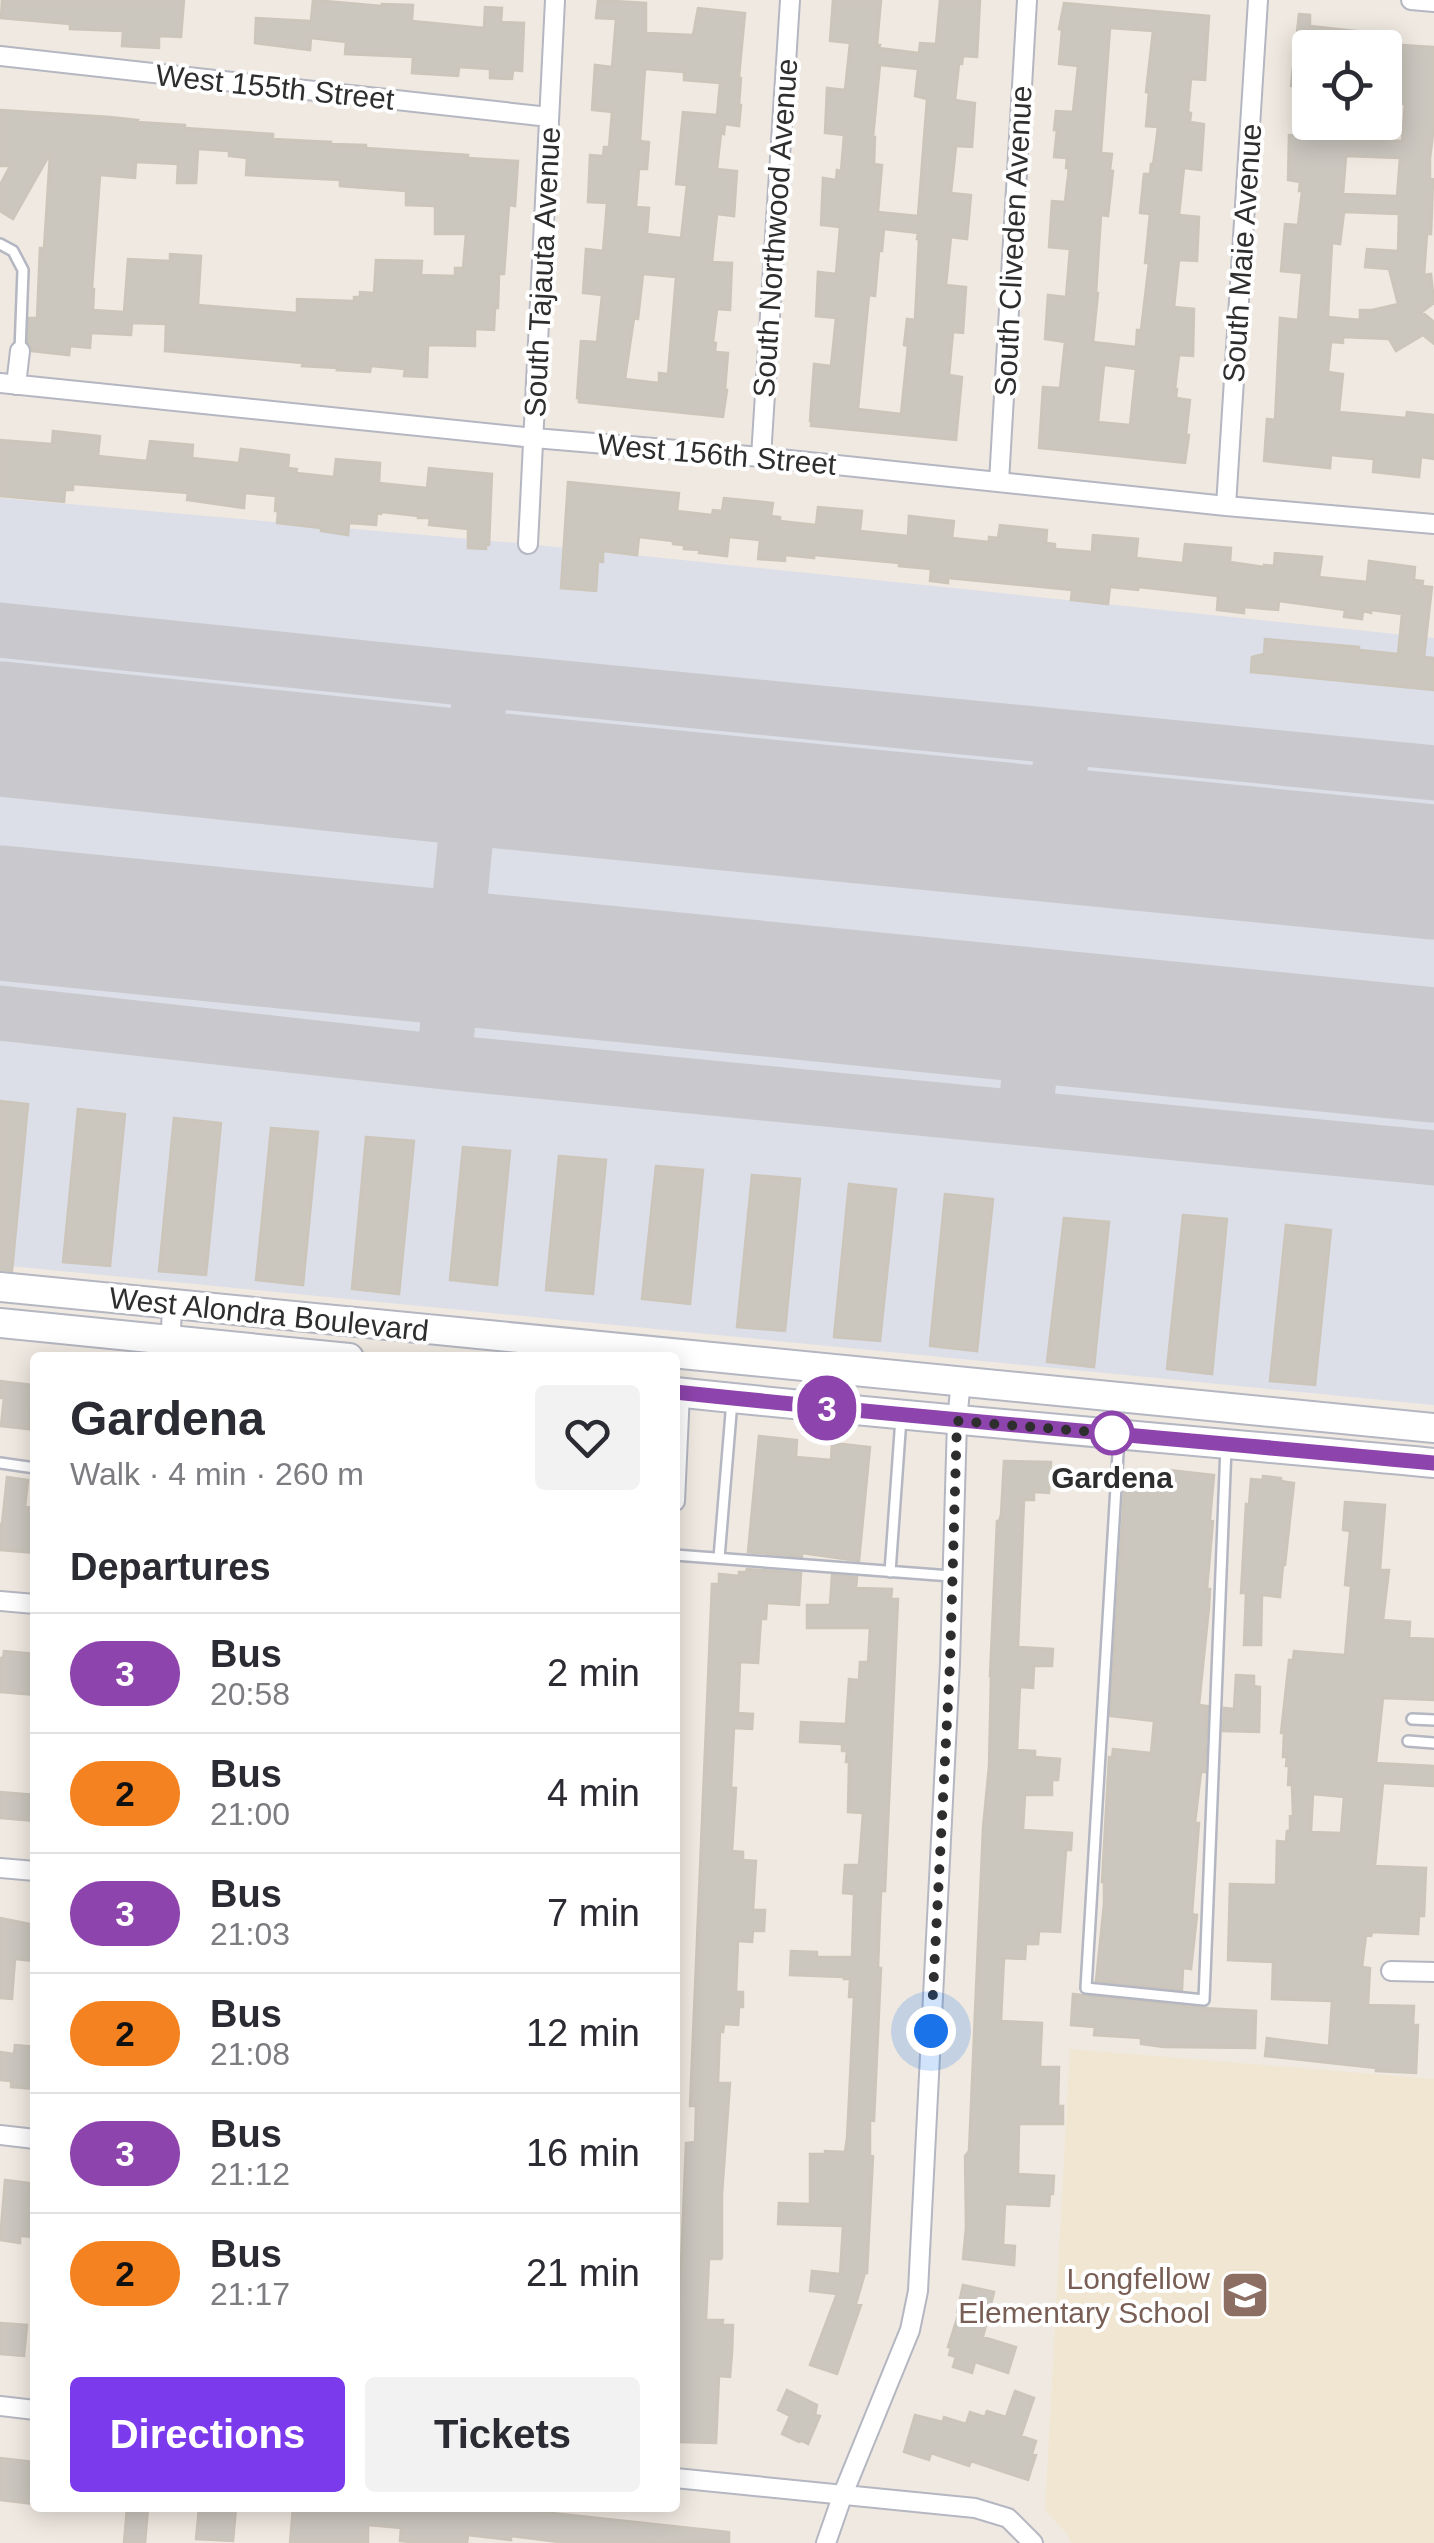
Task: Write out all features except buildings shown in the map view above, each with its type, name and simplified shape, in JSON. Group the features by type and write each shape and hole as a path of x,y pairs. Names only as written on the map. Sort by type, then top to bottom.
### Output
{"main road":[{"name":"West Alondra Boulevard","path":"0,1287 671,1352"},
{"name":"West Alondra Boulevard","path":"0,1323 171,1348 242,1352"},
{"name":"West Alondra Boulevard","path":"680,1353 1434,1428"},
{"path":"680,1393 1434,1463"}],"street":[{"name":"South Tajauta Avenue","path":"528,544 556,0"},
{"name":"South Northwood Avenue","path":"761,457 790,0"},
{"name":"South Cliveden Avenue","path":"1000,482 1027,0"},
{"name":"South Maie Avenue","path":"1226,506 1258,0"},
{"path":"1411,0 1434,2"},
{"name":"West 155th Street","path":"0,56 550,117"},
{"path":"8,384 20,351"},
{"name":"West 156th Street","path":"8,384 1434,524"},
{"path":"171,1348 172,1304"},
{"path":"826,2543 910,2330 918,2291 957,1421 962,1380"},
{"path":"0,1601 30,1604"},
{"path":"0,1868 30,1871"},
{"path":"1391,1971 1434,1972"},
{"path":"0,2135 30,2138"},
{"path":"0,2406 30,2409"},
{"path":"680,2478 975,2508 1008,2518 1033,2543"}],"lane":[{"path":"0,244 13,252 24,270 20,351"},
{"path":"719,1558 732,1398"},
{"path":"890,1572 901,1415"},
{"path":"1119,1434 1086,1988 1204,2000 1226,1443"},
{"path":"0,1464 30,1467"},
{"path":"680,1555 952,1576"},
{"path":"1412,1718 1434,1720"},
{"path":"1408,1741 1434,1743"}],"shaded area":[{"path":"0,498 528,544 1434,638 1434,1405 0,1265"},
{"name":"Longfellow Elementary School","path":"1070,2049 1434,2079 1434,2543 1071,2543 1045,2510"}],"taxiway":[{"path":"0,630 1434,773"},
{"path":"444,1062 481,680"},
{"path":"1053,835 1063,738"},
{"path":"0,1013 444,1062 1434,1158"},
{"path":"1025,1118 1035,1016"}],"runway":[{"path":"0,729 1434,872"},
{"path":"0,913 1434,1055"}],"bus line":[{"name":"3","path":"680,1393 1434,1463"}],"place":[{"name":"Gardena","path":"1112,1433"},
{"name":"Longfellow Elementary School","path":"1245,2295"}],"route":[{"path":"931,2031 950,1663 957,1421 1119,1434 1112,1433"}]}
